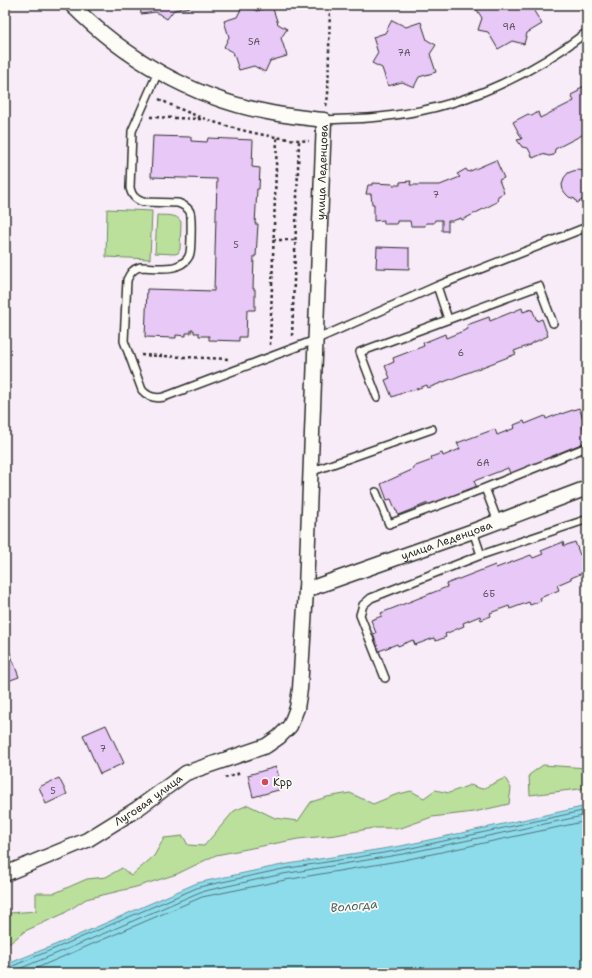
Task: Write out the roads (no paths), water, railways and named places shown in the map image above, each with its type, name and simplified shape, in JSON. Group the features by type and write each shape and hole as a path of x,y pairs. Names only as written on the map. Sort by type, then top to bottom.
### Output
{"street":[{"name":"улица Леденцова","path":"72,5 84,18 133,57 158,72 190,88 238,105 266,112 324,120 306,590 300,689 297,708 290,726"},
{"name":"улица Леденцова","path":"306,590 498,522 587,488"},
{"name":"Луговая улица","path":"5,874 87,840 137,809 186,773 266,746 279,737 290,726"}],"lane":[{"path":"324,120 389,116 421,110 484,92 515,78 544,62 587,32"},
{"path":"158,72 132,131 130,188 134,197 138,200 143,202 178,203 188,208 192,216 190,253 187,259 183,263 172,268 140,267 135,269 129,275 126,284 124,341 142,390 149,396 158,398 164,397 316,340 437,286 587,227"},
{"path":"437,286 448,319"},
{"path":"377,397 360,352 539,286 553,323"},
{"path":"310,472 432,428"},
{"path":"376,492 389,524 587,448"},
{"path":"485,488 498,522"},
{"path":"385,678 360,615 363,605 371,598 481,555 587,520"},
{"path":"473,531 481,555"}],"water":[{"name":"Вологда","path":"587,806 587,973 5,973 5,965 67,940 197,883 282,865 401,846"}],"place":[{"name":"Kpp","path":"265,782"}]}
